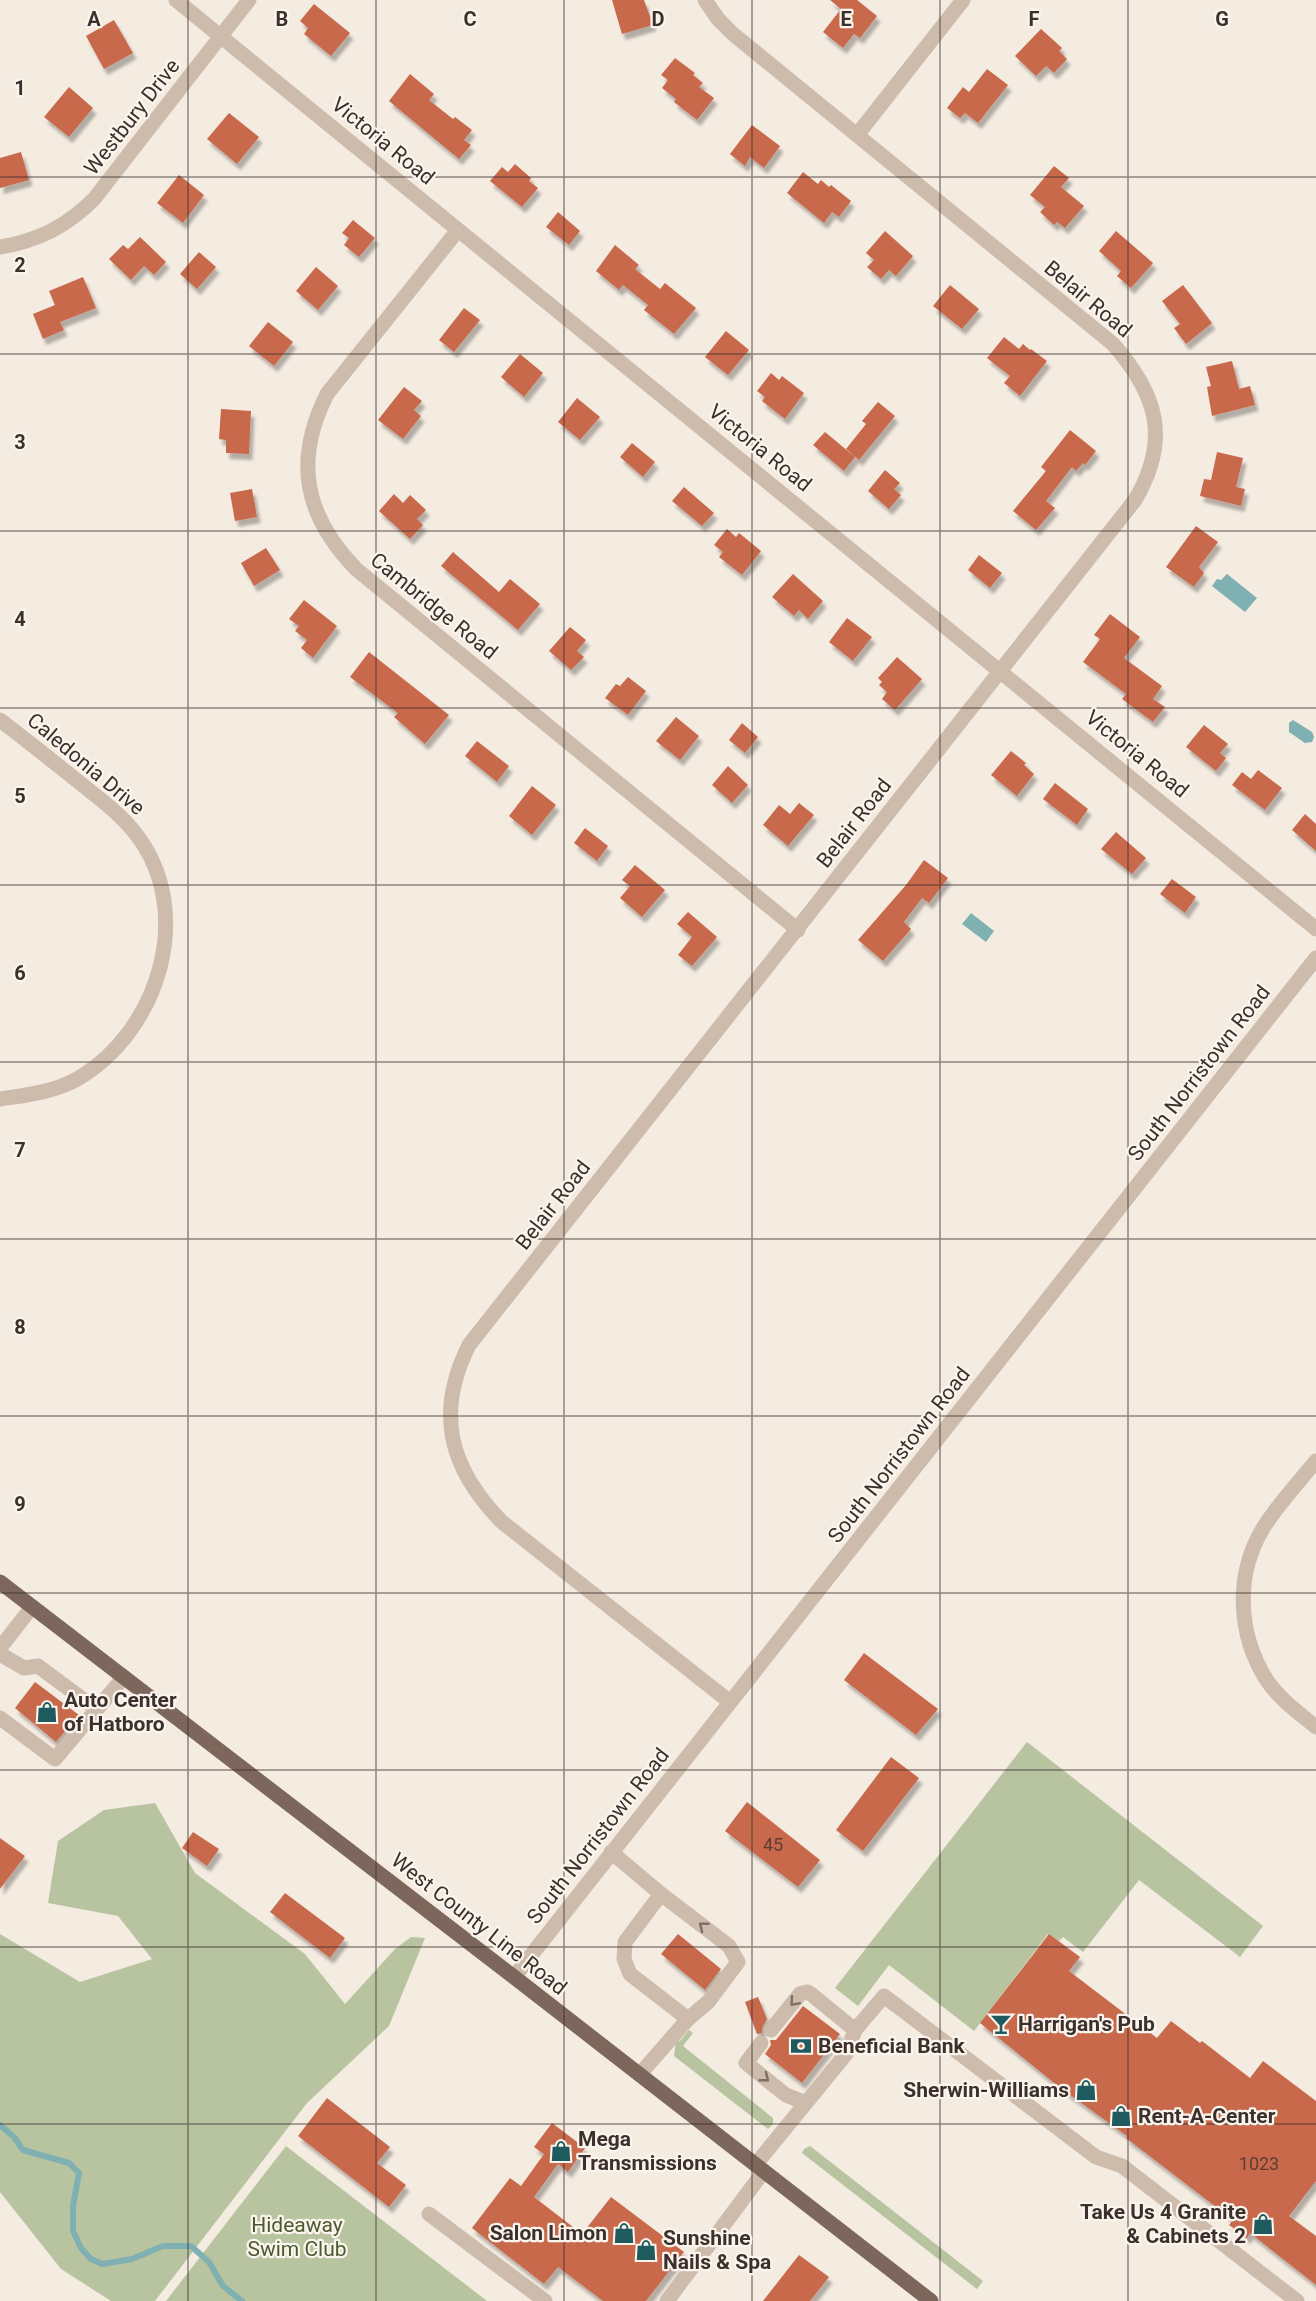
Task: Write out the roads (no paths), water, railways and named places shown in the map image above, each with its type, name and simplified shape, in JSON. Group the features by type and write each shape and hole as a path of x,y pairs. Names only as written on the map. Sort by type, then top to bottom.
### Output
{"main road":[{"name":"West County Line Road","path":"0,1582 931,2301"}],"street":[{"name":"Victoria Road","path":"176,0 1316,929"},
{"name":"Westbury Drive","path":"0,247 45,235 63,225 94,199 249,0"},
{"name":"Belair Road","path":"705,0 718,19 733,34 1113,344 1131,365 1145,390 1152,408 1156,436 1154,459 1135,500 469,1345 455,1377 449,1412 452,1438 467,1478 483,1503 502,1522 729,1702"},
{"path":"857,135 963,0"},
{"name":"Cambridge Road","path":"458,230 327,394 318,412 310,440 308,478 321,524 336,549 356,569 798,930"},
{"name":"Caledonia Drive","path":"0,720 114,810 136,834 157,873 166,915 165,948 157,978 133,1028 116,1049 103,1062 77,1079 39,1093 0,1099"},
{"name":"South Norristown Road","path":"514,1977 1316,958"},
{"path":"1316,1461 1262,1529 1250,1556 1243,1585 1247,1633 1266,1679 1277,1693 1316,1727"},
{"path":"0,1648 32,1606"},
{"path":"0,1654 24,1668 38,1666 96,1709"},
{"path":"0,1718 55,1759 124,1677"},
{"path":"611,1852 729,1946 738,1962 714,1995 688,2019 639,2074"},
{"path":"662,1894 625,1942 624,1959 630,1974 688,2019"},
{"path":"771,2030 800,1994 807,1992 855,2030"},
{"path":"667,2301 806,2103 846,2054 855,2030 884,1996 1096,2157 1122,2166 1297,2301"},
{"path":"760,2043 746,2063 786,2095 806,2103"},
{"path":"429,2214 545,2301"}],"water":[{"path":"1227,574 1257,598 1245,612 1212,586 1217,579 1221,580"},
{"path":"1293,720 1312,732 1314,737 1312,742 1305,743 1289,732 1289,723"},
{"path":"971,913 994,931 986,942 962,924"}],"waterway":[{"path":"0,2125 14,2137 23,2150 69,2163 79,2173 73,2206 73,2231 81,2248 91,2259 102,2264 132,2259 163,2246 191,2246 209,2262 223,2286 242,2301"}],"place":[{"name":"Auto Center of Hatboro","path":"47,1712"},
{"name":"Harrigan's Pub","path":"1001,2024"},
{"name":"Beneficial Bank","path":"801,2046"},
{"name":"Sherwin-Williams","path":"1086,2090"},
{"name":"Rent-A-Center","path":"1121,2116"},
{"name":"Mega Transmissions","path":"561,2151"},
{"name":"Take Us 4 Granite & Cabinets 2","path":"1263,2224"},
{"name":"Salon Limon","path":"624,2233"},
{"name":"Sunshine Nails & Spa","path":"646,2250"}],"park label":[{"name":"Hideaway Swim Club","path":"297,2237"}]}
